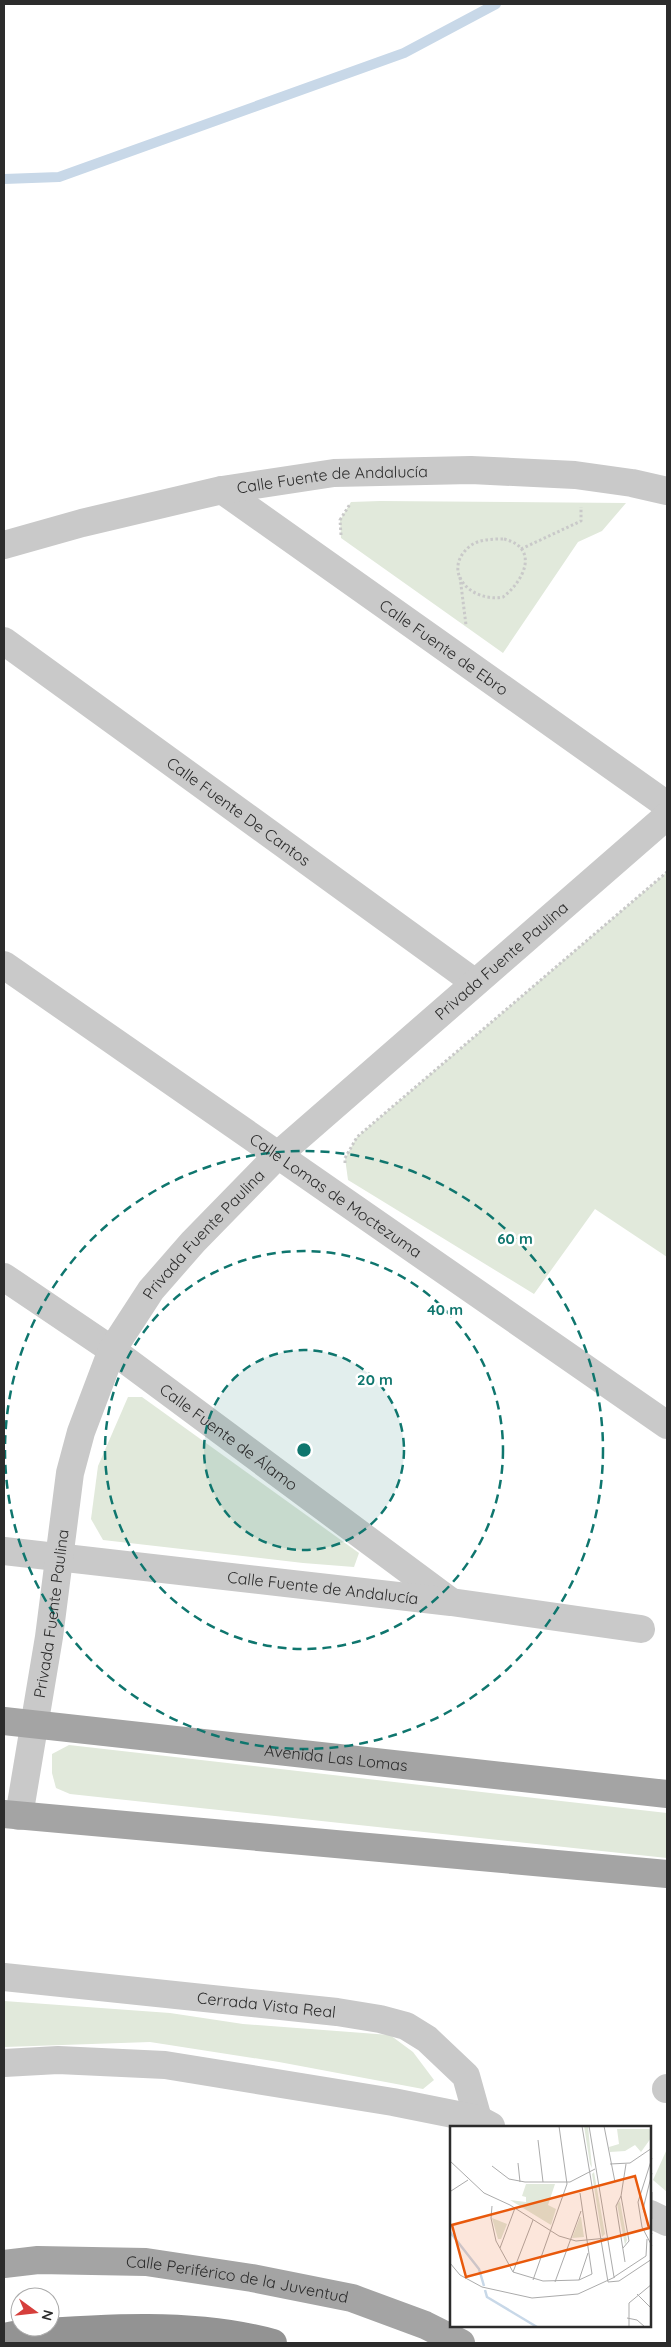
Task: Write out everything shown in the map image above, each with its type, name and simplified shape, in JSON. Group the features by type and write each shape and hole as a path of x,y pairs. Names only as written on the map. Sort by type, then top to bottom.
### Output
{"highway":[{"path":"9,2333 125,2326 245,2335 273,2343"}],"main road":[{"name":"Avenida Las Lomas","path":"4,1721 667,1794"},
{"path":"11,1815 667,1874"},
{"name":"Calle Periférico de la Juventud","path":"4,2264 38,2260 146,2262 252,2278 352,2298 425,2325 461,2343"}],"street":[{"name":"Calle Fuente de Andalucía","path":"4,545 82,523 222,490 334,473 471,470 576,475 632,483 667,491"},
{"name":"Calle Fuente de Ebro","path":"222,490 667,805"},
{"name":"Calle Fuente De Cantos","path":"4,641 474,982"},
{"name":"Privada Fuente Paulina","path":"11,1815 35,1724 58,1556 74,1457 84,1423 112,1350 151,1290 193,1242 279,1154 474,982 667,816"},
{"name":"Calle Lomas de Moctezuma","path":"4,965 667,1425"},
{"name":"Calle Fuente de Álamo","path":"4,1277 112,1350 451,1602"},
{"name":"Calle Fuente de Andalucía","path":"4,1551 451,1602 641,1629"},
{"name":"Cerrada Vista Real","path":"4,1977 338,2012 406,2026 427,2039 466,2076 485,2123"},
{"name":"Cerrada Vista Real","path":"4,2063 58,2060 165,2065 393,2102 485,2123"},
{"path":"651,2214 667,2222"}],"path":[{"path":"341,538 340,520 351,502"},
{"path":"521,549 581,521 582,511 580,502"},
{"path":"459,622 467,627 458,569 461,558 470,546 482,540 504,538 515,542 521,549 525,570 520,581 503,597 484,598 473,594 465,586 460,576"},
{"path":"346,1165 344,1158 357,1137 667,872"}],"shaded area":[{"path":"351,502 626,503 602,531 578,542 503,653 341,538 340,520"},
{"path":"667,872 667,1257 595,1209 534,1294 348,1180 345,1158 357,1137"},
{"path":"128,1397 142,1397 359,1553 354,1567 103,1540 91,1519 98,1466"},
{"path":"69,1745 667,1813 667,1858 70,1794 56,1788 52,1773 52,1754"},
{"path":"4,2001 170,2013 243,2024 390,2035 413,2052 434,2080 423,2089 279,2062 150,2042 4,2047"},
{"path":"667,2149 667,2192 653,2180"}],"waterway":[{"path":"4,179 59,177 404,53 496,4"}]}
